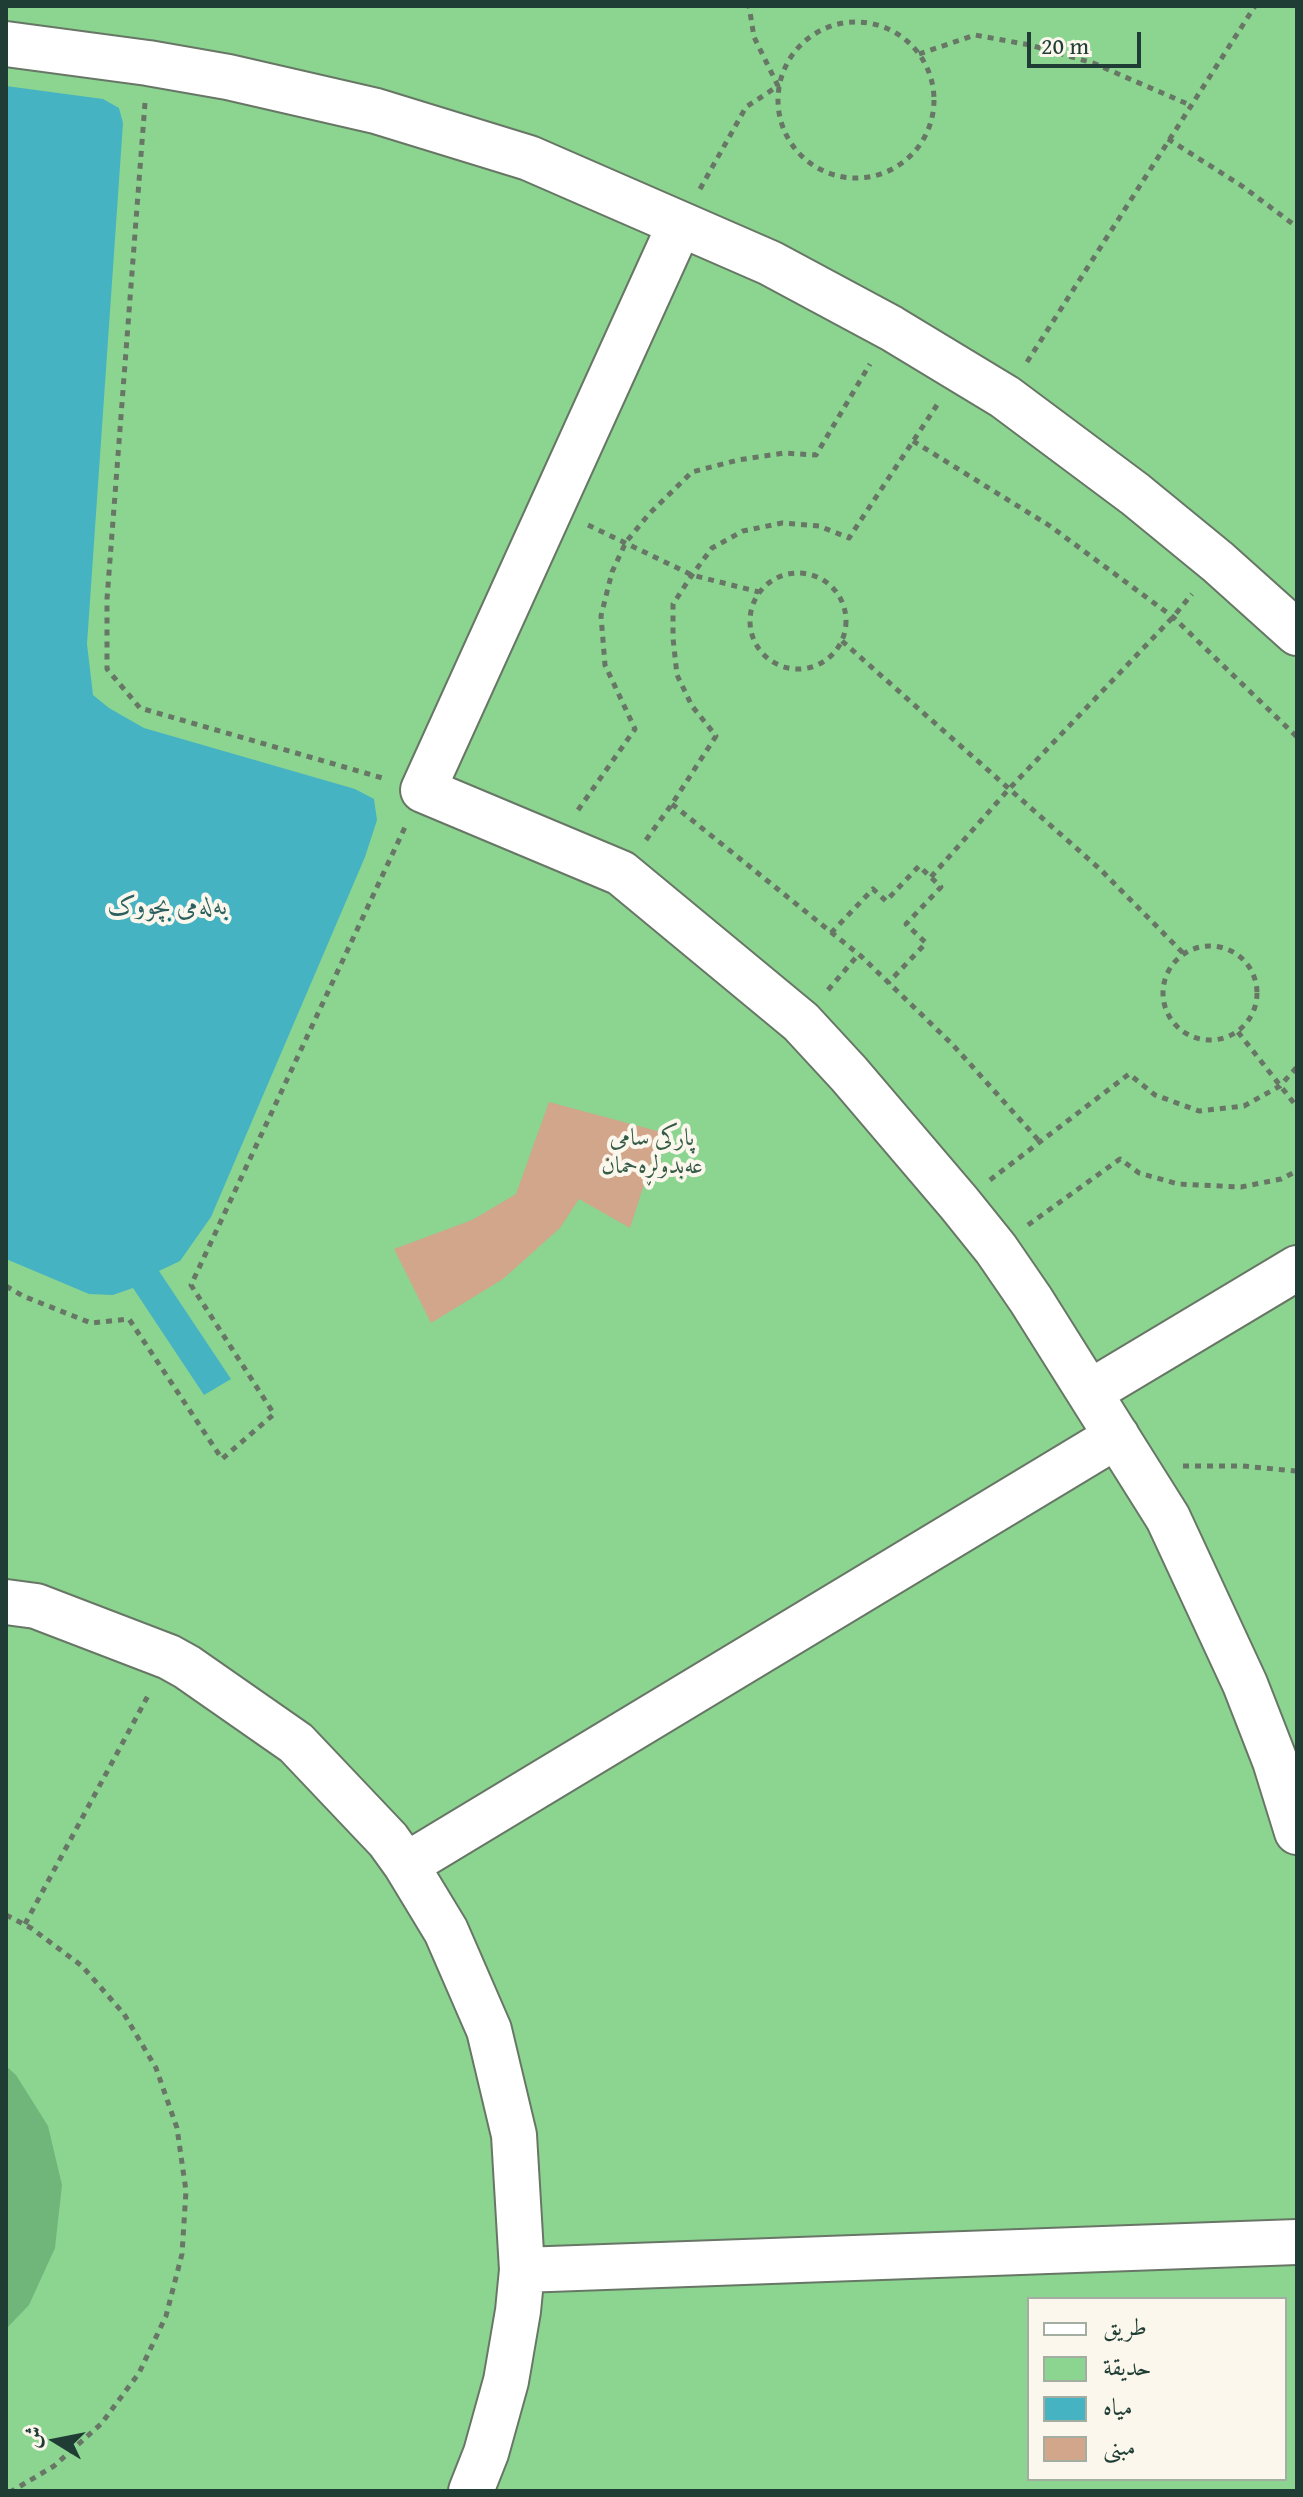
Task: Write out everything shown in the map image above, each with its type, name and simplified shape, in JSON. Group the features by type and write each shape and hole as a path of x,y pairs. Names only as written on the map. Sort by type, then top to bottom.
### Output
{"lane":[{"path":"6,44 228,77 390,116 529,158 770,263 891,328 1005,397 1135,494 1218,562 1297,633"},
{"path":"680,224 423,790 621,873 801,1022 959,1203 996,1249 1168,1518 1245,1684 1275,1761 1297,1832"},
{"path":"1090,1392 1297,1268"},
{"path":"406,1865 1117,1436"},
{"path":"6,1602 36,1606 169,1657 296,1743 388,1840 446,1931 489,2030 514,2135 522,2270 506,2381 486,2453 471,2491"},
{"path":"522,2270 1297,2242"}],"path":[{"path":"749,6 754,37 778,86"},
{"path":"1005,397 1255,6"},
{"path":"851,21 877,24 901,36 919,54 931,77 934,103 928,127 915,150 906,158 873,176 847,178 822,171 801,156 786,135 778,111 778,86 787,61 804,40 826,27 851,21"},
{"path":"919,54 975,35 1030,45 1093,63 1190,105"},
{"path":"6,1286 91,1323 129,1319 222,1459 274,1414 191,1285 423,790 140,708 107,669 107,599 148,63"},
{"path":"680,224 746,107 778,86"},
{"path":"1168,139 1242,186 1297,227"},
{"path":"555,844 635,729 605,665 601,616 612,572 626,542 649,514 692,472 738,460 784,453 816,455 891,328"},
{"path":"621,873 672,804 716,736 692,706 677,675 673,604 692,575 712,548 743,531 782,523 819,526 849,538 959,371"},
{"path":"913,441 1050,526 1173,617 1297,737"},
{"path":"550,509 692,575 759,592"},
{"path":"931,877 1009,789 1173,617 1218,562"},
{"path":"800,572 816,575 829,584 839,596 845,611 846,626 842,641 832,655 804,669 788,668 773,662 761,652 752,638 749,622 751,606 759,592 770,581 784,574 800,572"},
{"path":"842,641 1101,870 1184,954"},
{"path":"672,804 862,957 953,1045 1041,1143"},
{"path":"831,933 873,889 886,901 919,866 941,887 906,924 926,943 888,983"},
{"path":"1198,947 1230,950 1244,960 1254,973 1258,989 1256,1005 1249,1020 1238,1032 1210,1041 1182,1031 1172,1020 1165,1007 1163,992 1173,964 1184,954 1198,947"},
{"path":"1238,1032 1297,1107"},
{"path":"959,1203 1129,1074 1155,1095 1199,1111 1244,1106 1280,1086 1297,1067"},
{"path":"996,1249 1120,1159 1139,1173 1178,1184 1241,1187 1281,1179 1297,1171"},
{"path":"1139,1472 1177,1466 1243,1466 1296,1473"},
{"path":"25,1924 169,1657"},
{"path":"6,1915 25,1924 82,1966 124,2014 156,2068 177,2128 186,2191 182,2254 166,2316 139,2373 101,2424 54,2466 12,2491"}],"green space":[{"name":"پارکی سامی عەبدولڕەحمان","path":"6,6 1297,6 1297,2491 6,2491"},
{"path":"6,2066 16,2075 48,2126 62,2185 55,2248 29,2305 6,2329"}],"water":[{"name":"بەلەمی بچووک","path":"6,86 103,99 119,108 123,123 87,644 93,695 144,728 355,789 374,799 377,820 365,857 211,1217 180,1261 159,1271 231,1379 204,1395 133,1288 113,1295 89,1294 6,1259"}],"building":[{"path":"549,1102 661,1132 630,1228 579,1199 560,1228 503,1279 431,1323 394,1249 472,1220 516,1194"}]}
